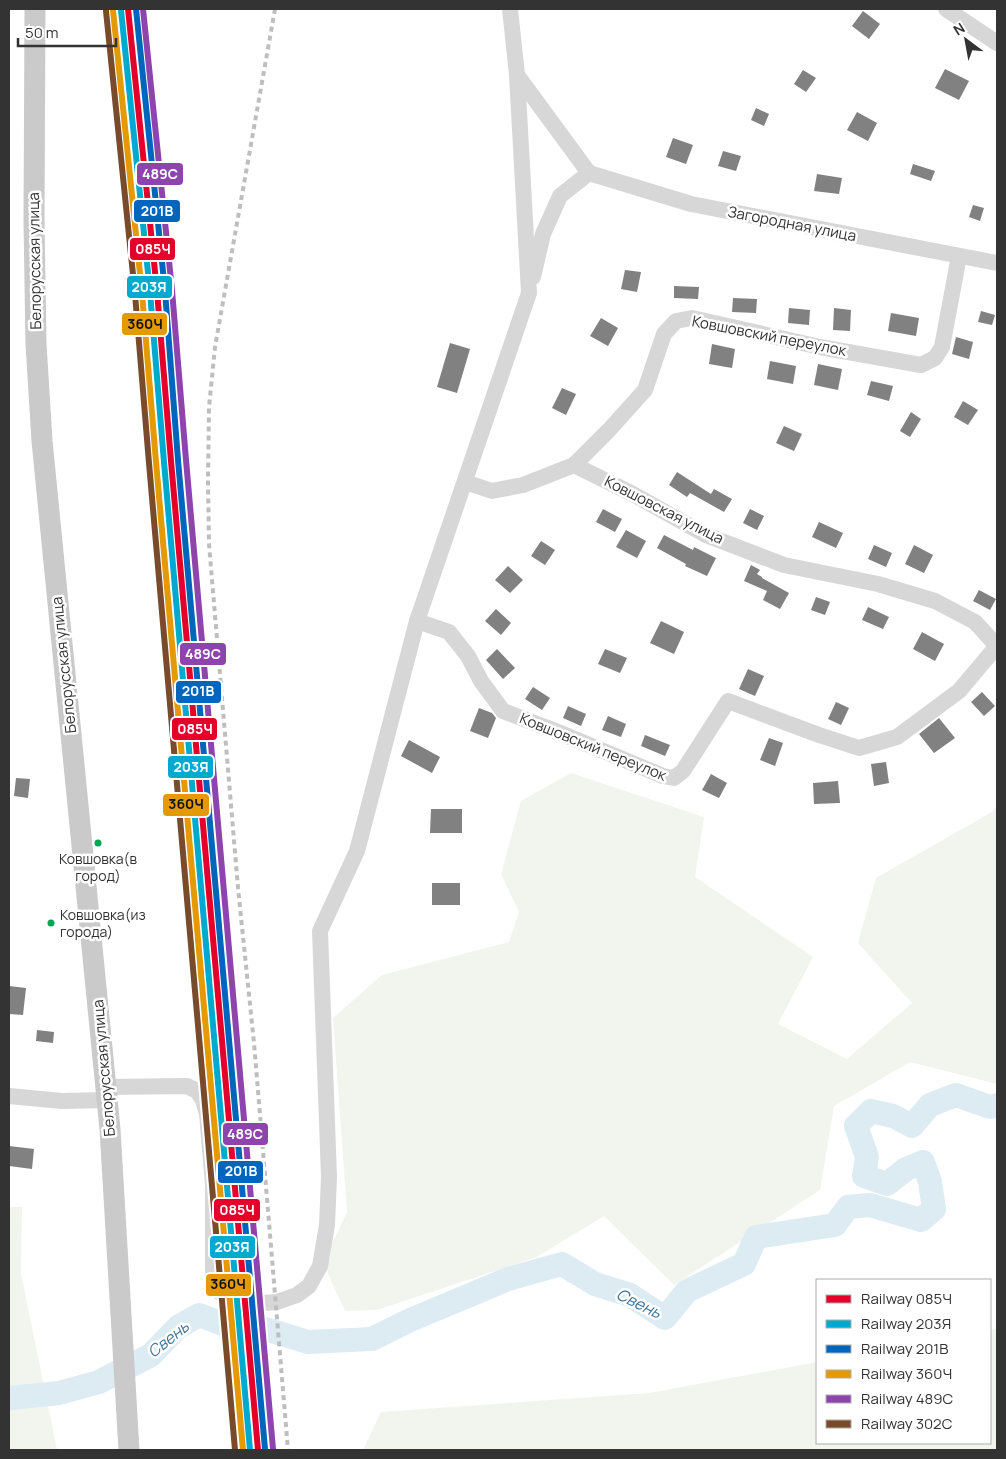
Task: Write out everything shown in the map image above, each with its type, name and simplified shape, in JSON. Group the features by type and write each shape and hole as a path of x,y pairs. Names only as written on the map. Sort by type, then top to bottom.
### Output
{"main road":[{"name":"Белорусская улица","path":"35,9 34,231 36,344 42,441 107,1093 128,1445"}],"street":[{"path":"510,9 517,75 529,293"},
{"path":"946,9 997,43"},
{"path":"9,1096 62,1101 107,1093 187,1086 196,1091 202,1100 207,1114 213,1185 213,1271 217,1290 235,1305 277,1302 297,1295 309,1286 320,1266 327,1226 328,1187 320,931 358,851 417,621 529,293 543,234 560,196 589,173 517,75"},
{"name":"Загородная улица","path":"589,173 691,204 997,263"},
{"name":"Ковшовский переулок","path":"574,465 645,390 664,334 676,321 692,318 820,346 921,364 935,358 942,347 959,256"},
{"path":"465,482 492,491 523,485 574,465"},
{"name":"Ковшовская улица","path":"574,465 631,493 706,535 775,561 878,584 935,601 975,622 997,646"},
{"name":"Ковшовский переулок","path":"417,621 449,632 468,656 481,682 503,710 663,776 674,778 683,771 728,700 819,735 859,748 897,738 959,691 997,646"}],"shaded area":[{"path":"571,773 704,817 695,877 813,957 778,1024 847,1059 912,1003 858,943 876,878 992,812 997,806 997,1084 910,1062 834,1106 820,1190 674,1285 604,1216 537,1257 377,1310 345,1311 323,1263 347,1212 333,1018 382,975 509,942 519,912 501,874 521,801"},
{"path":"9,1207 22,1207 21,1274 57,1450 9,1450"},
{"path":"997,1329 997,1450 363,1450 381,1412 650,1393 816,1362 816,1444 991,1444 991,1330"}],"building":[{"path":"863,11 880,24 869,39 852,26"},
{"path":"945,69 969,81 959,100 935,88"},
{"path":"803,70 816,78 806,92 794,84"},
{"path":"756,108 769,114 764,126 751,120"},
{"path":"857,112 877,123 868,141 847,130"},
{"path":"673,138 693,145 686,164 666,157"},
{"path":"723,151 741,156 736,171 718,166"},
{"path":"913,164 935,171 931,181 910,174"},
{"path":"817,174 842,178 839,194 814,191"},
{"path":"973,205 984,208 980,221 969,217"},
{"path":"625,270 641,272 637,292 621,289"},
{"path":"674,286 699,287 698,299 674,298"},
{"path":"733,298 757,299 756,313 732,312"},
{"path":"789,308 810,310 809,325 788,323"},
{"path":"834,308 851,310 850,331 833,330"},
{"path":"981,311 995,315 992,325 978,322"},
{"path":"891,313 919,318 916,336 888,331"},
{"path":"601,318 618,328 608,346 590,336"},
{"path":"956,337 973,342 969,359 952,354"},
{"path":"450,343 470,349 457,393 437,387"},
{"path":"712,344 735,349 732,368 709,364"},
{"path":"770,361 796,366 793,384 767,379"},
{"path":"818,364 842,369 838,390 814,385"},
{"path":"871,381 893,386 889,401 867,395"},
{"path":"562,388 576,394 566,415 552,408"},
{"path":"963,401 978,410 968,425 954,417"},
{"path":"911,412 921,419 910,437 900,431"},
{"path":"784,426 802,434 794,451 776,443"},
{"path":"677,472 711,494 714,489 732,499 724,512 690,493 687,497 669,485"},
{"path":"603,509 622,519 615,532 596,522"},
{"path":"750,509 764,516 757,530 743,523"},
{"path":"819,522 843,533 836,548 812,537"},
{"path":"626,530 646,541 637,558 616,547"},
{"path":"664,535 693,550 694,547 716,558 707,576 685,566 686,564 657,548"},
{"path":"541,541 555,550 545,565 531,556"},
{"path":"874,545 892,553 886,567 868,559"},
{"path":"914,545 933,555 924,573 905,564"},
{"path":"751,565 760,570 757,574 762,578 789,593 780,609 763,600 767,591 744,581"},
{"path":"508,566 523,580 510,593 495,580"},
{"path":"979,590 996,599 990,610 973,601"},
{"path":"816,597 830,602 825,615 811,610"},
{"path":"868,607 889,617 883,629 862,620"},
{"path":"496,609 511,623 501,635 485,621"},
{"path":"661,621 684,632 674,654 650,643"},
{"path":"922,632 944,644 935,661 913,649"},
{"path":"497,649 515,668 503,679 486,660"},
{"path":"605,649 627,658 620,673 598,664"},
{"path":"748,669 764,676 755,696 739,689"},
{"path":"533,687 550,698 542,710 525,699"},
{"path":"982,692 995,706 984,716 971,702"},
{"path":"836,702 849,708 841,725 828,719"},
{"path":"568,706 586,714 581,726 563,718"},
{"path":"479,708 492,713 496,718 488,738 470,731"},
{"path":"608,716 626,724 621,737 602,730"},
{"path":"939,718 955,738 934,753 919,734"},
{"path":"645,735 670,745 665,756 641,746"},
{"path":"769,738 783,743 775,766 760,760"},
{"path":"409,740 440,757 432,773 401,756"},
{"path":"886,762 889,783 874,786 871,764"},
{"path":"711,774 727,783 719,798 702,790"},
{"path":"16,778 30,779 28,798 14,796"},
{"path":"838,781 840,803 814,804 813,783"},
{"path":"431,809 462,809 462,833 430,833"},
{"path":"432,883 460,883 460,905 432,905"},
{"path":"9,986 26,988 23,1015 9,1014"},
{"path":"37,1030 54,1032 53,1043 36,1041"},
{"path":"9,1146 34,1149 32,1169 9,1166"}],"waterway":[{"name":"Свень","path":"9,1398 59,1393 99,1382 151,1355 178,1327 199,1315 228,1326 262,1328 308,1342 372,1339 408,1321 508,1279 562,1264 595,1284 630,1295 665,1318 687,1291 744,1264 756,1237 835,1225 848,1207 870,1205 921,1220 934,1209 930,1182 923,1162 906,1169 887,1184 864,1176 867,1157 856,1126 871,1111 893,1116 912,1126 930,1105 956,1095 990,1107 997,1105"}],"railway":[{"path":"275,9 215,347 209,407 208,482 209,544 288,1450"}],"rail line":[{"name":"085Ч","path":"128,9 157,291 258,1450"},
{"name":"201В","path":"136,9 165,291 178,460 265,1449"},
{"name":"489С","path":"143,9 172,290 273,1449"},
{"name":"360Ч","path":"113,10 142,293 243,1450"},
{"name":"203Я","path":"121,10 150,292 250,1450"},
{"name":"302С","path":"106,11 135,294 235,1450"}],"place":[{"name":"Ковшовка(в город)","path":"98,843"},
{"name":"Ковшовка(из города)","path":"51,923"}]}
